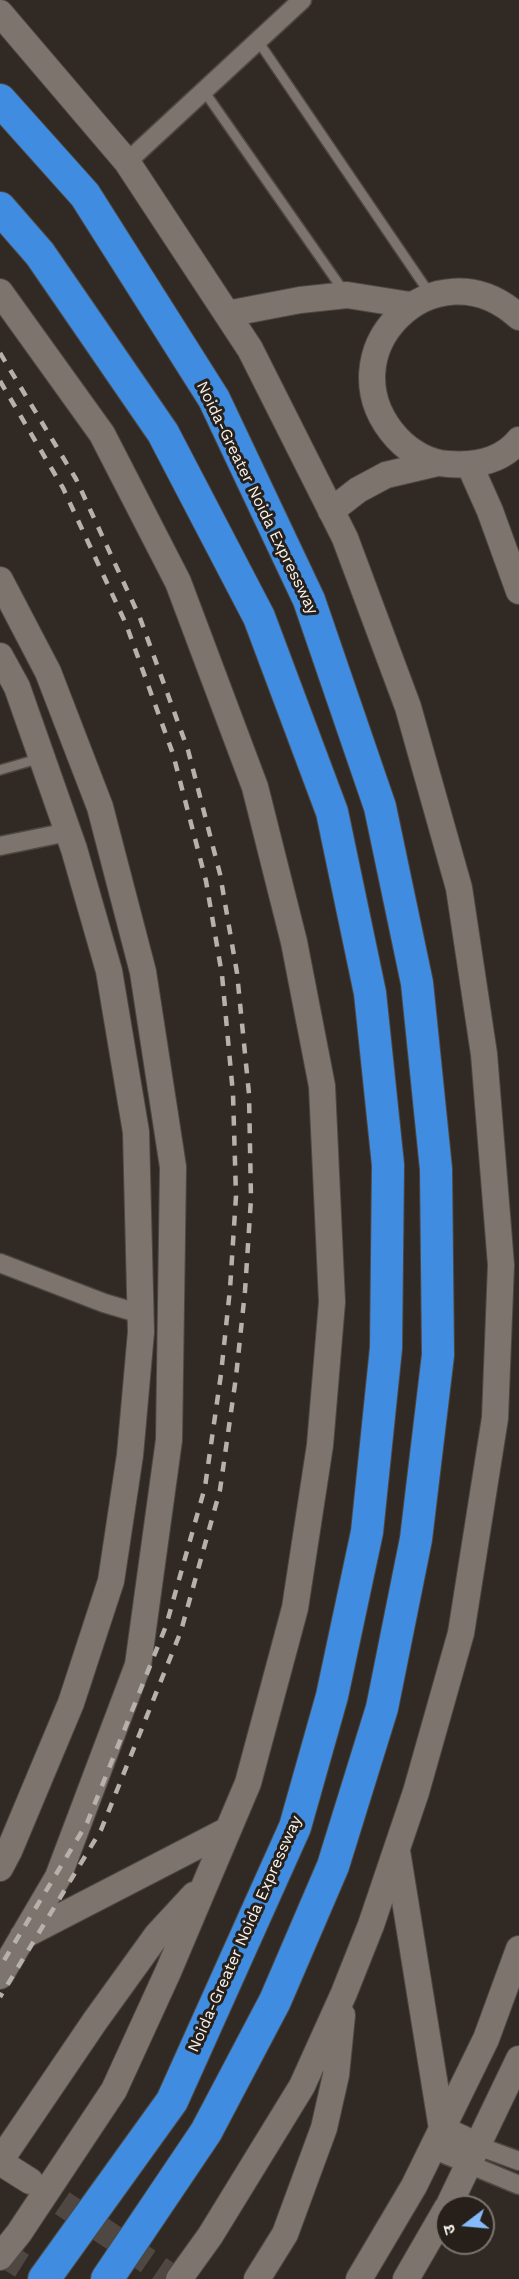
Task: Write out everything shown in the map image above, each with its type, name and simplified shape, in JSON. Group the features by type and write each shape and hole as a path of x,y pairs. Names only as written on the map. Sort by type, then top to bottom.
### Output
{"highway":[{"name":"Noida-Greater Noida Expressway","path":"0,100 85,195 214,399 309,600 380,807 417,983 436,1169 438,1355 416,1539 382,1708 333,1866 275,2001 206,2132 107,2279"},
{"name":"Noida-Greater Noida Expressway","path":"0,208 40,254 163,433 259,617 332,812 370,993 388,1165 386,1348 367,1532 332,1696 295,1827 172,2101 44,2279"}],"street":[{"path":"127,162 302,0"},
{"path":"0,13 127,162 227,314 250,349 345,538 408,707 459,888 484,1054 501,1265 495,1418 461,1633 416,1792 371,1925 303,2086 210,2236 179,2279"},
{"path":"0,292 102,434 178,582 255,787 294,942 322,1086 332,1302 320,1445 295,1608 248,1783 168,1972 114,2090 19,2233 0,2257"},
{"path":"436,463 406,449 384,424 373,393 373,359 387,329 421,301 441,293 474,292 505,304 519,317"},
{"path":"227,314 300,300 347,295 421,301"},
{"path":"331,511 358,490 386,475 436,463 470,466 517,451"},
{"path":"470,466 490,511 518,588"},
{"path":"0,580 48,672 100,807 143,972 173,1167 169,1440 138,1665 58,1877 0,1976"},
{"path":"0,656 17,687 68,832 108,971 136,1132 141,1314 130,1455 111,1581 71,1703 0,1868"},
{"path":"0,846 68,832"},
{"path":"0,1263 104,1303 141,1314"},
{"path":"23,1936 228,1830"},
{"path":"397,1848 437,2139"},
{"path":"30,2181 0,2161 95,2021 157,1935 206,1882"},
{"path":"360,2279 414,2186 486,2039 519,1949"},
{"path":"257,2279 285,2234 324,2128 336,2074 344,1993"},
{"path":"453,2195 519,2059"},
{"path":"437,2139 473,2155 519,2186"},
{"path":"473,2155 519,2161"},
{"path":"406,2279 435,2229"}],"lane":[{"path":"258,41 421,301"},
{"path":"204,91 347,295"},
{"path":"0,770 41,758"}],"tunnel":[{"path":"30,2181 174,2279"},
{"path":"0,2252 43,2279"}],"railway":[{"path":"0,353 76,479 140,618 188,750 220,874 237,973 249,1094 251,1199 236,1377 220,1490 181,1631 101,1830 0,1997"},
{"path":"0,381 63,488 126,624 173,754 206,881 222,975 233,1094 236,1196 230,1289 221,1374 205,1487 166,1626 87,1823 0,1967"}]}
